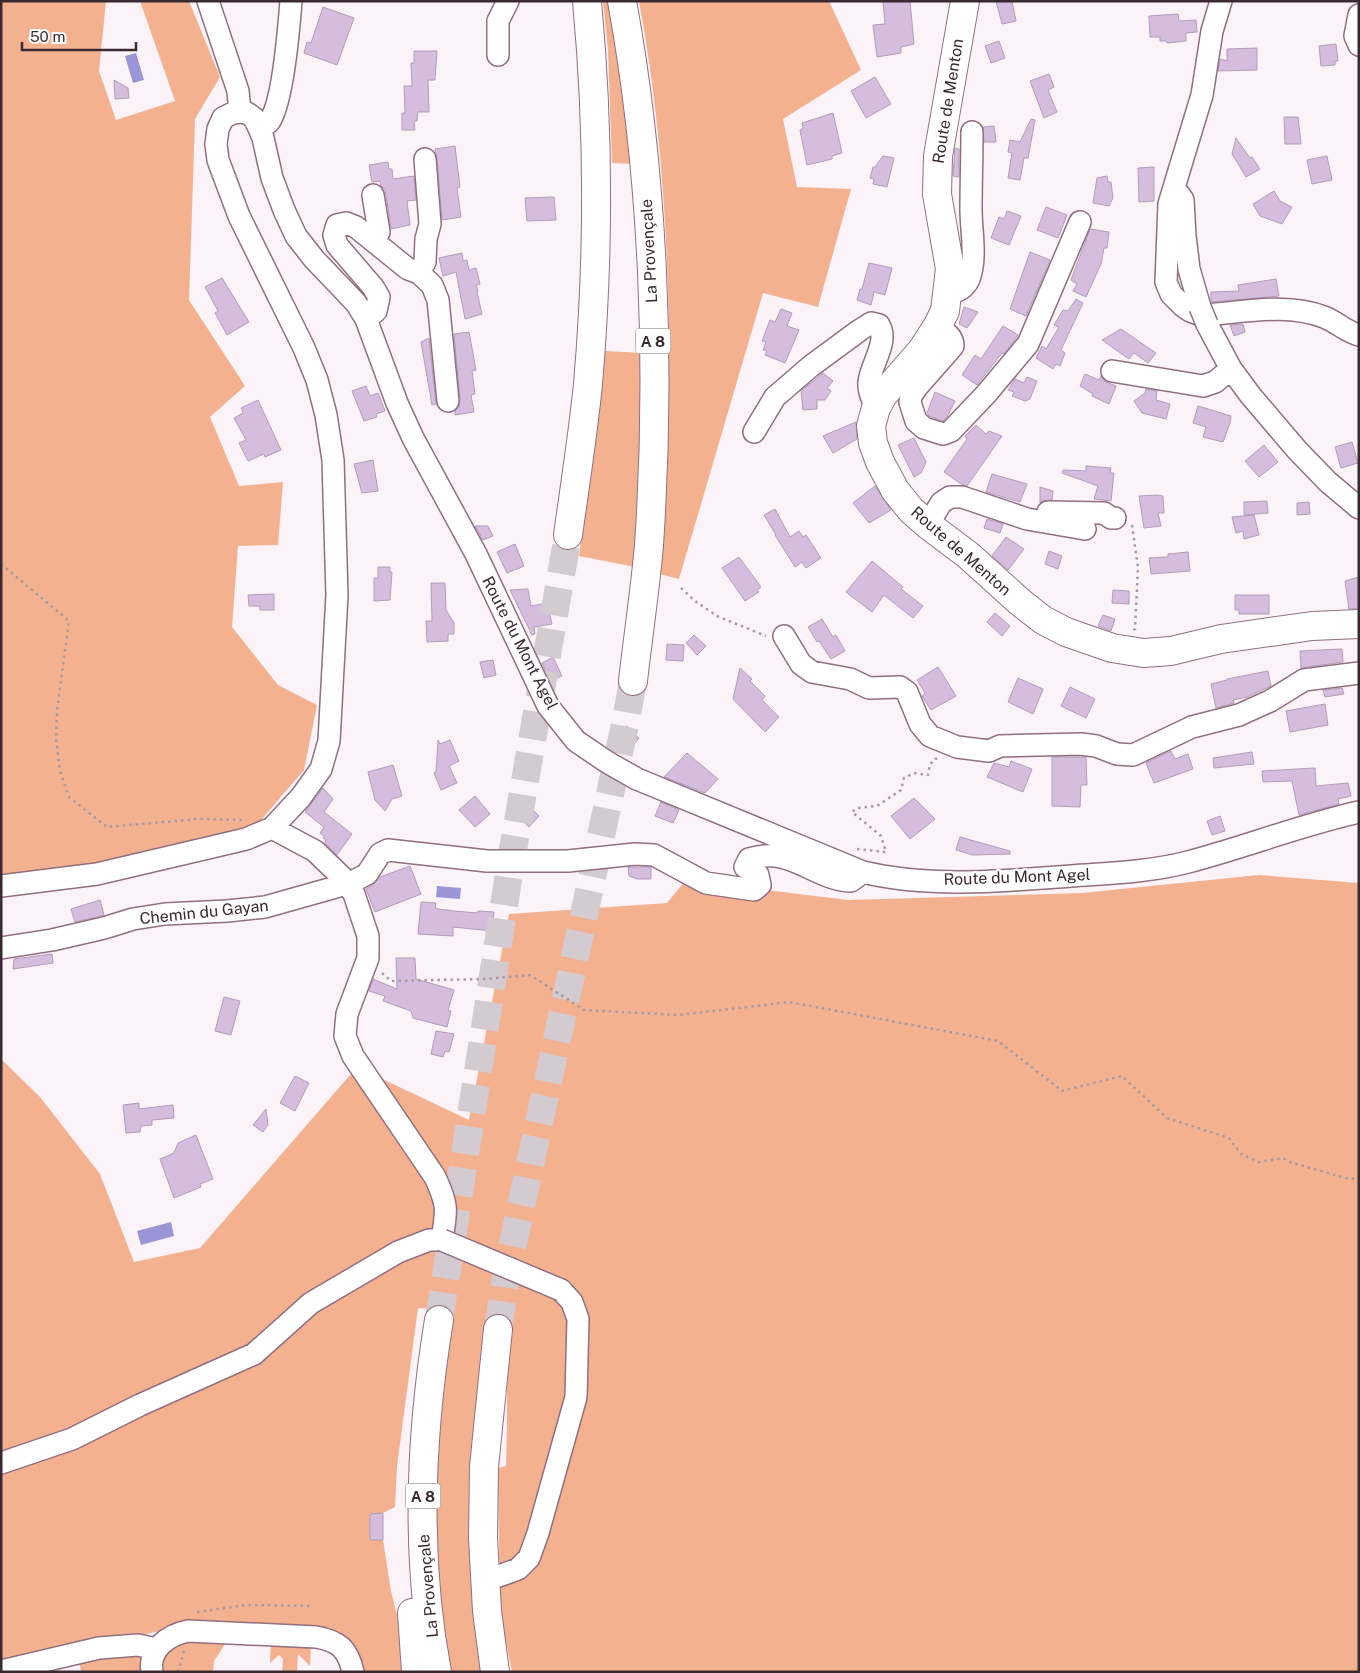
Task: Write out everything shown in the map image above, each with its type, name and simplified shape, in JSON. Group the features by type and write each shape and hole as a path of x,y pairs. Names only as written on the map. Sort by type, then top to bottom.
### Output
{"main road":[{"path":"568,535 588,384 594,289 597,149 594,70 588,1"},
{"name":"La Provençale","path":"622,1 638,108 647,199 654,378 648,546 633,681"},
{"name":"Route de Menton","path":"965,1 938,156 937,194 950,269 945,312 922,350 883,395 876,408 871,426 873,443 880,462 895,490 911,510 968,555 1043,620 1066,632 1112,648 1143,653 1171,651 1220,639 1312,626 1359,624"},
{"name":"La Provençale","path":"437,1672 424,1561 422,1517 424,1449 430,1371 439,1320"},
{"path":"495,1672 487,1611 483,1538 484,1467 498,1329"},
{"path":"416,1672 408,1544 409,1512 414,1484 424,1449"}],"street":[{"path":"208,1 238,91 240,112"},
{"path":"1,886 97,874 246,839 272,828 301,797 321,769 329,741 337,594 333,460 326,415 317,380 304,348 239,216 218,160 216,144 218,129 223,118 233,113 247,113 254,118 259,128 268,123 277,102 289,31 291,1"},
{"path":"498,55 498,21 508,1"},
{"path":"1190,138 1188,117 1206,1"},
{"path":"1221,1 1212,31 1202,95 1169,204 1166,282 1171,294 1190,312 1201,315 1272,309 1301,312 1325,317 1359,335"},
{"path":"1359,15 1355,36 1359,45"},
{"name":"Route du Mont Agel","path":"259,128 272,178 296,236 314,259 356,303 366,320 412,438 476,554 548,706 576,741 607,762 637,779 863,872 884,877 975,882 1165,868 1359,812"},
{"path":"948,293 962,289 968,280 971,269 973,250 971,211 972,132"},
{"path":"419,273 425,262 426,239 430,224 425,159"},
{"path":"1174,186 1183,200 1184,236 1189,269 1204,315 1231,369 1251,396 1297,450 1328,482 1359,508"},
{"path":"373,195 379,232 374,241"},
{"path":"937,327 953,340 953,346 917,387 911,396 910,402 916,421 924,428 944,434 951,432 1028,344 1080,222"},
{"path":"366,320 376,311 379,297 373,287 336,245 334,235 337,226 346,223 356,227 408,269 419,273 432,286 438,300 448,401"},
{"path":"754,432 775,397 811,366 871,323 879,324 882,330 882,342 869,382 870,393 876,408"},
{"path":"1112,371 1203,386 1215,382 1231,369"},
{"path":"928,524 941,503 950,497 962,497 1027,519 1085,529"},
{"path":"1027,519 1032,511 1104,513 1111,518 1115,518"},
{"path":"778,637 801,664 812,672 850,680 869,688 900,687 907,692 920,724 930,736 956,747 989,751 1000,746 1081,744 1096,746 1117,754 1132,755 1192,727 1238,714 1270,701 1304,680 1359,673"},
{"path":"272,828 315,852 346,882 354,894 368,936 368,958 347,1014 346,1036 353,1056 435,1177 445,1198 446,1212 442,1240"},
{"name":"Chemin du Gayan","path":"1,948 52,940 133,919 165,914 265,907 336,887 367,874 380,854 388,850 487,862 568,861 635,854 654,855 706,883 754,890 760,885 758,875 745,867 749,859 762,854 796,861 840,881 851,881 863,872"},
{"path":"1,1463 72,1439 140,1405 254,1354 318,1298 398,1252 429,1240 442,1240 561,1290 572,1302 578,1319 576,1397 538,1533 529,1558 518,1569 485,1581"},
{"path":"152,1672 153,1656 156,1649 164,1641 180,1632 188,1631 316,1637 331,1640 344,1650 351,1661 354,1672"},
{"path":"1,1671 99,1648 138,1645 156,1649"}],"path":[{"path":"1112,648 1118,638 1135,629 1138,568 1132,526 1130,522 1115,518"},
{"path":"1,564 69,621 57,710 56,739 60,771 69,797 107,827 198,819 258,820 272,828"},
{"path":"681,588 695,601 717,616 778,637"},
{"path":"856,849 886,852 881,836 852,812 857,808 877,806 901,790 904,778 914,772 928,775 930,764 936,759 930,754"},
{"path":"368,958 390,981 485,979 530,975 584,1010 679,1015 789,1002 998,1041 1062,1091 1122,1076 1167,1118 1229,1138 1241,1154 1259,1162 1283,1158 1290,1162 1345,1178 1359,1179"}],"shaded area":[{"path":"1,1 106,1 99,71 116,120 175,101 140,1 189,1 220,77 195,119 189,300 245,386 210,417 239,486 283,482 278,545 238,546 232,627 278,685 317,705 304,770 255,827 1,894"},
{"path":"603,1 612,1 633,164 612,163 608,50"},
{"path":"639,1 829,1 861,70 783,119 797,187 851,189 818,307 763,293 679,579 659,574 669,373 667,258 657,129"},
{"path":"136,53 144,80 133,83 125,56"},
{"path":"605,351 643,353 635,567 579,556"},
{"path":"1259,875 1359,883 1359,1672 512,1672 500,1612 498,1468 506,1466 509,1317 487,1313 473,1434 471,1502 483,1672 451,1672 445,1644 435,1558 434,1488 448,1310 418,1308 397,1466 395,1507 383,1513 370,1514 370,1540 383,1540 391,1591 399,1623 405,1672 358,1672 348,1646 168,1629 138,1636 142,1659 141,1672 81,1672 79,1660 1,1672 1,1059 40,1097 100,1174 134,1262 200,1248 357,1067 469,1120 509,914 667,903 686,880 848,900 1082,893"},
{"path":"437,886 461,888 460,899 436,897"},
{"path":"171,1222 174,1236 141,1245 137,1231"},
{"path":"229,1638 214,1661 213,1672 157,1672 158,1662 175,1641"},
{"path":"271,1641 311,1644 310,1666 298,1654 297,1672 282,1672 283,1659 279,1655 270,1663"}],"building":[{"path":"883,1 910,1 914,44 901,47 901,53 877,57 873,25 885,24"},
{"path":"996,1 1012,1 1016,21 1002,24"},
{"path":"323,7 354,18 337,65 304,53 307,42 311,43"},
{"path":"1178,14 1179,21 1196,20 1197,32 1186,33 1186,41 1167,43 1166,41 1160,41 1160,37 1150,37 1149,16"},
{"path":"999,41 1005,58 991,63 985,46"},
{"path":"1336,44 1338,61 1335,61 1335,65 1321,66 1319,46"},
{"path":"1257,48 1257,70 1218,71 1220,59 1227,61 1227,49"},
{"path":"414,51 437,51 435,80 428,80 429,112 418,112 417,121 414,121 415,130 402,130 402,113 405,113 404,86 412,86 411,63 414,63"},
{"path":"1049,74 1054,87 1048,90 1057,112 1044,118 1030,81"},
{"path":"875,77 891,104 866,118 851,91"},
{"path":"114,80 128,88 129,98 115,99"},
{"path":"833,113 842,153 832,156 832,159 807,165 800,130 803,128 802,123"},
{"path":"1284,117 1298,117 1301,144 1285,144"},
{"path":"1031,119 1035,120 1028,158 1024,158 1020,180 1008,178 1012,153 1008,152 1010,140 1020,142"},
{"path":"994,126 996,142 984,142 983,127"},
{"path":"1236,138 1260,169 1246,177 1232,154"},
{"path":"455,146 460,187 457,188 461,217 442,220 435,149"},
{"path":"955,148 959,149 959,177 953,176"},
{"path":"883,156 894,158 887,187 873,184 874,179 870,178 873,167"},
{"path":"1327,156 1332,180 1312,184 1307,160"},
{"path":"388,162 389,169 392,169 393,179 414,176 416,200 407,201 410,225 391,229 385,189 381,186 380,181 372,182 369,165"},
{"path":"1154,167 1154,201 1139,202 1138,168"},
{"path":"1107,176 1108,182 1111,182 1113,198 1109,206 1093,203 1097,178"},
{"path":"1274,191 1280,201 1292,207 1282,224 1260,216 1253,204"},
{"path":"554,197 556,220 527,221 525,198"},
{"path":"1046,207 1067,215 1058,238 1037,230"},
{"path":"1007,211 1021,216 1009,245 991,238 999,217 1004,219"},
{"path":"1090,229 1109,232 1107,248 1104,248 1101,264 1086,297 1073,291 1077,284 1071,280"},
{"path":"1030,252 1050,260 1026,316 1010,309"},
{"path":"462,253 463,261 467,260 469,270 476,268 480,284 476,285 482,314 465,319 456,272 443,276 439,258"},
{"path":"869,263 892,268 885,295 874,292 871,305 857,300"},
{"path":"222,278 249,322 227,335 215,313 218,311 205,287"},
{"path":"1276,279 1279,296 1211,302 1211,292 1239,291 1238,285"},
{"path":"1076,299 1083,303 1061,350 1065,353 1060,366 1056,364 1053,369 1036,358 1042,346 1046,349 1059,327 1054,325 1063,310 1068,311"},
{"path":"964,307 978,312 967,328 959,324"},
{"path":"781,309 792,313 787,326 799,330 785,363 765,355 767,351 763,350 766,342 762,341 770,320 775,322"},
{"path":"1243,324 1245,332 1234,336 1230,325"},
{"path":"1003,326 1018,335 977,385 962,375 975,355 981,359"},
{"path":"1121,329 1156,353 1148,363 1134,353 1129,359 1102,340"},
{"path":"469,332 476,370 472,371 475,394 471,395 474,412 455,415 460,400 454,334"},
{"path":"429,338 436,404 432,405 421,342"},
{"path":"823,373 833,381 827,388 831,391 825,400 817,400 817,409 803,410 801,391"},
{"path":"1085,374 1099,380 1101,376 1104,381 1116,386 1109,404 1092,396 1093,394 1080,386"},
{"path":"1027,377 1037,381 1030,399 1025,401 1012,396 1014,392 1008,390 1015,379 1024,383"},
{"path":"366,386 370,396 378,393 385,411 376,414 377,417 364,421 352,391"},
{"path":"1146,389 1157,391 1156,400 1170,404 1166,419 1142,413 1134,401 1145,393"},
{"path":"935,392 955,401 943,421 929,416 927,413"},
{"path":"258,400 281,450 265,457 264,454 248,461 239,443 246,440 234,418 243,413 241,408"},
{"path":"1198,406 1231,416 1223,442 1203,437 1206,427 1193,423"},
{"path":"856,422 857,439 833,453 823,436"},
{"path":"976,425 986,434 989,431 1002,436 967,486 944,472 967,439 965,436"},
{"path":"914,438 926,462 921,473 914,477 898,445"},
{"path":"1352,442 1358,463 1341,468 1335,447"},
{"path":"1264,445 1278,462 1259,477 1245,461"},
{"path":"373,460 378,491 362,493 354,464"},
{"path":"1086,466 1111,468 1110,473 1114,473 1111,501 1094,499 1098,486 1062,473 1063,470 1086,471"},
{"path":"992,474 1027,484 1020,502 986,492"},
{"path":"875,486 891,510 869,523 853,503"},
{"path":"1040,487 1053,491 1052,500 1040,503"},
{"path":"1139,496 1163,496 1164,513 1158,513 1161,526 1144,528"},
{"path":"1267,501 1268,513 1244,515 1244,502"},
{"path":"1309,502 1310,514 1297,515 1297,503"},
{"path":"775,509 790,537 799,531 803,537 806,535 821,558 806,568 802,562 795,567 764,515"},
{"path":"1254,515 1259,535 1244,539 1243,531 1236,533 1232,517"},
{"path":"987,519 1003,524 1000,533 984,528"},
{"path":"475,526 488,526 493,536 483,540"},
{"path":"1006,537 1024,549 1008,570 992,556"},
{"path":"515,544 524,566 507,573 497,552"},
{"path":"1049,551 1062,556 1058,569 1045,564"},
{"path":"1188,552 1190,571 1151,574 1149,558 1168,557 1168,554"},
{"path":"739,557 761,587 757,590 759,592 745,601 722,568"},
{"path":"872,561 903,587 901,589 923,606 913,618 884,595 872,612 846,592"},
{"path":"378,567 390,567 390,572 392,572 390,600 374,601 374,578 378,578"},
{"path":"1359,577 1359,608 1349,609 1345,581"},
{"path":"431,583 445,583 446,610 454,623 454,634 448,634 448,641 427,642 426,621 432,621"},
{"path":"528,589 531,606 547,603 552,624 534,627 535,634 532,635 510,590"},
{"path":"1113,590 1129,591 1129,604 1112,603"},
{"path":"274,594 274,610 260,610 260,606 249,606 248,595"},
{"path":"1235,595 1269,595 1269,614 1239,614 1239,610 1235,610"},
{"path":"995,613 1010,626 1002,636 987,622"},
{"path":"1103,615 1115,619 1111,631 1098,626"},
{"path":"822,619 833,637 836,635 845,651 831,659 808,627"},
{"path":"694,635 706,646 697,655 686,643"},
{"path":"667,644 684,645 683,661 666,660"},
{"path":"1342,649 1343,662 1301,668 1300,651"},
{"path":"553,657 562,676 550,681 542,663"},
{"path":"493,660 496,675 484,678 480,662"},
{"path":"938,667 956,696 931,710 922,696 925,693 917,680"},
{"path":"740,668 752,679 750,681 765,696 762,700 779,717 765,732 733,699"},
{"path":"1268,671 1271,686 1247,697 1233,700 1234,703 1216,708 1211,684"},
{"path":"1018,678 1043,689 1033,714 1008,702"},
{"path":"1070,687 1095,699 1086,718 1061,706"},
{"path":"1342,688 1344,694 1325,697 1323,690"},
{"path":"1325,704 1328,725 1290,732 1286,711"},
{"path":"627,726 639,738 627,752 614,738"},
{"path":"438,740 440,744 450,740 459,761 449,766 457,783 441,790 434,773 436,772"},
{"path":"1171,751 1175,759 1188,754 1193,769 1154,783 1146,763"},
{"path":"1252,752 1254,764 1214,768 1213,758"},
{"path":"687,753 718,779 705,793 664,777"},
{"path":"1052,757 1086,757 1087,785 1081,785 1080,807 1052,806"},
{"path":"1011,761 1032,769 1023,792 987,777 994,763 1009,767"},
{"path":"393,765 402,796 392,799 385,811 375,800 368,772"},
{"path":"1315,768 1316,786 1348,783 1351,796 1338,799 1339,804 1299,815 1292,781 1263,782 1262,771"},
{"path":"323,788 333,799 324,812 352,834 337,855 325,843 324,836 320,833 324,827 305,812"},
{"path":"475,796 490,814 475,827 459,810"},
{"path":"914,798 935,819 910,839 891,816"},
{"path":"661,802 679,810 673,823 655,816"},
{"path":"528,805 539,816 529,827 518,816"},
{"path":"1220,816 1225,831 1212,835 1207,821"},
{"path":"960,837 1010,851 1010,854 973,855 956,850"},
{"path":"410,866 421,894 375,912 366,889 373,885 380,877"},
{"path":"628,867 651,867 651,879 637,879 629,876"},
{"path":"100,900 104,915 75,922 71,909"},
{"path":"421,902 436,903 435,908 439,909 478,913 478,911 494,912 492,931 453,927 453,936 418,934"},
{"path":"52,954 53,963 13,969 14,959"},
{"path":"396,958 415,958 416,979 454,990 448,1010 451,1011 447,1027 413,1018 411,1011 383,1001 385,996 369,991 373,979 397,989"},
{"path":"224,997 240,1001 231,1035 215,1031"},
{"path":"436,1031 454,1034 449,1052 445,1051 443,1057 431,1054"},
{"path":"295,1076 309,1083 295,1111 280,1103"},
{"path":"139,1103 139,1109 173,1105 174,1118 152,1120 152,1125 141,1126 140,1132 126,1133 123,1105"},
{"path":"266,1109 268,1125 263,1132 253,1125"},
{"path":"196,1135 213,1179 200,1184 201,1187 174,1198 160,1159 174,1153 178,1143"},
{"path":"383,1513 383,1540 370,1540 370,1514"}],"tunnel":[{"path":"439,1320 511,861 568,535"},
{"path":"498,1329 506,1276 633,681"}]}
